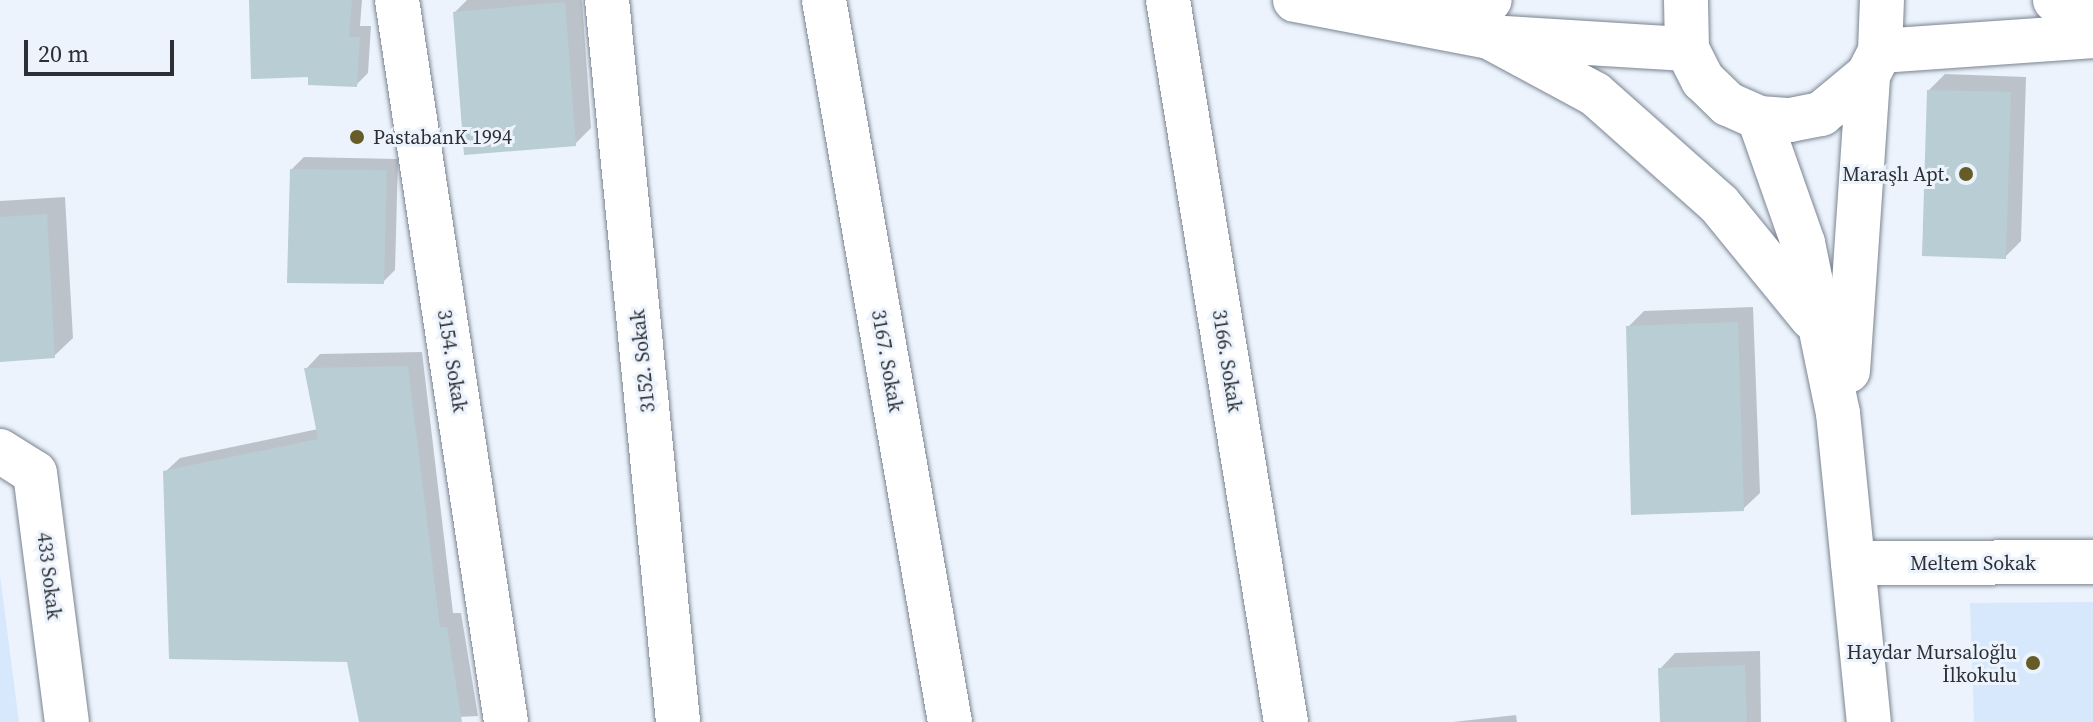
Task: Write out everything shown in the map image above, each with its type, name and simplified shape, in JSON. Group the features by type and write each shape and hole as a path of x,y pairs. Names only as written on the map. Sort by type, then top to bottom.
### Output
{"street":[{"name":"3154. Sokak","path":"397,0 506,722"},
{"name":"3152. Sokak","path":"607,0 678,722"},
{"name":"3167. Sokak","path":"824,0 950,722"},
{"name":"3166. Sokak","path":"1168,0 1286,722"},
{"path":"1295,0 1356,10 1489,18 1687,49"},
{"path":"1686,0 1687,49 1728,104 1759,118 1821,114 1874,63 2093,36"},
{"path":"1847,486 1856,166 1882,0"},
{"path":"2055,0 2093,6"},
{"path":"1489,18 1595,94 1708,194 1822,333"},
{"path":"1759,118 1803,243 1822,333 1847,486 1869,722"},
{"name":"433 Sokak","path":"0,451 35,473 67,722"},
{"name":"Meltem Sokak","path":"1853,563 2093,562"}],"shaded area":[{"path":"0,575 19,722 0,722"},
{"name":"Haydar Mursaloğlu İlkokulu","path":"2093,602 2093,722 1974,722 1970,603"}],"building":[{"path":"249,0 352,0 349,37 360,37 357,87 308,85 308,77 251,79"},
{"path":"565,2 576,146 464,155 453,12"},
{"name":"Maraşlı Apt.","path":"1927,90 2011,92 2006,259 1922,256"},
{"path":"290,169 387,170 384,284 287,283"},
{"path":"47,214 55,358 0,362 0,217"},
{"path":"1738,322 1744,511 1631,515 1626,326"},
{"path":"408,366 440,627 447,627 462,722 359,722 347,662 169,659 163,471 318,439 304,368"},
{"path":"1745,665 1747,722 1660,722 1658,668"}],"place":[{"name":"PastabanK 1994","path":"357,137"},
{"name":"Maraşlı Apt.","path":"1966,174"},
{"name":"Haydar Mursaloğlu İlkokulu","path":"2033,663"}]}
